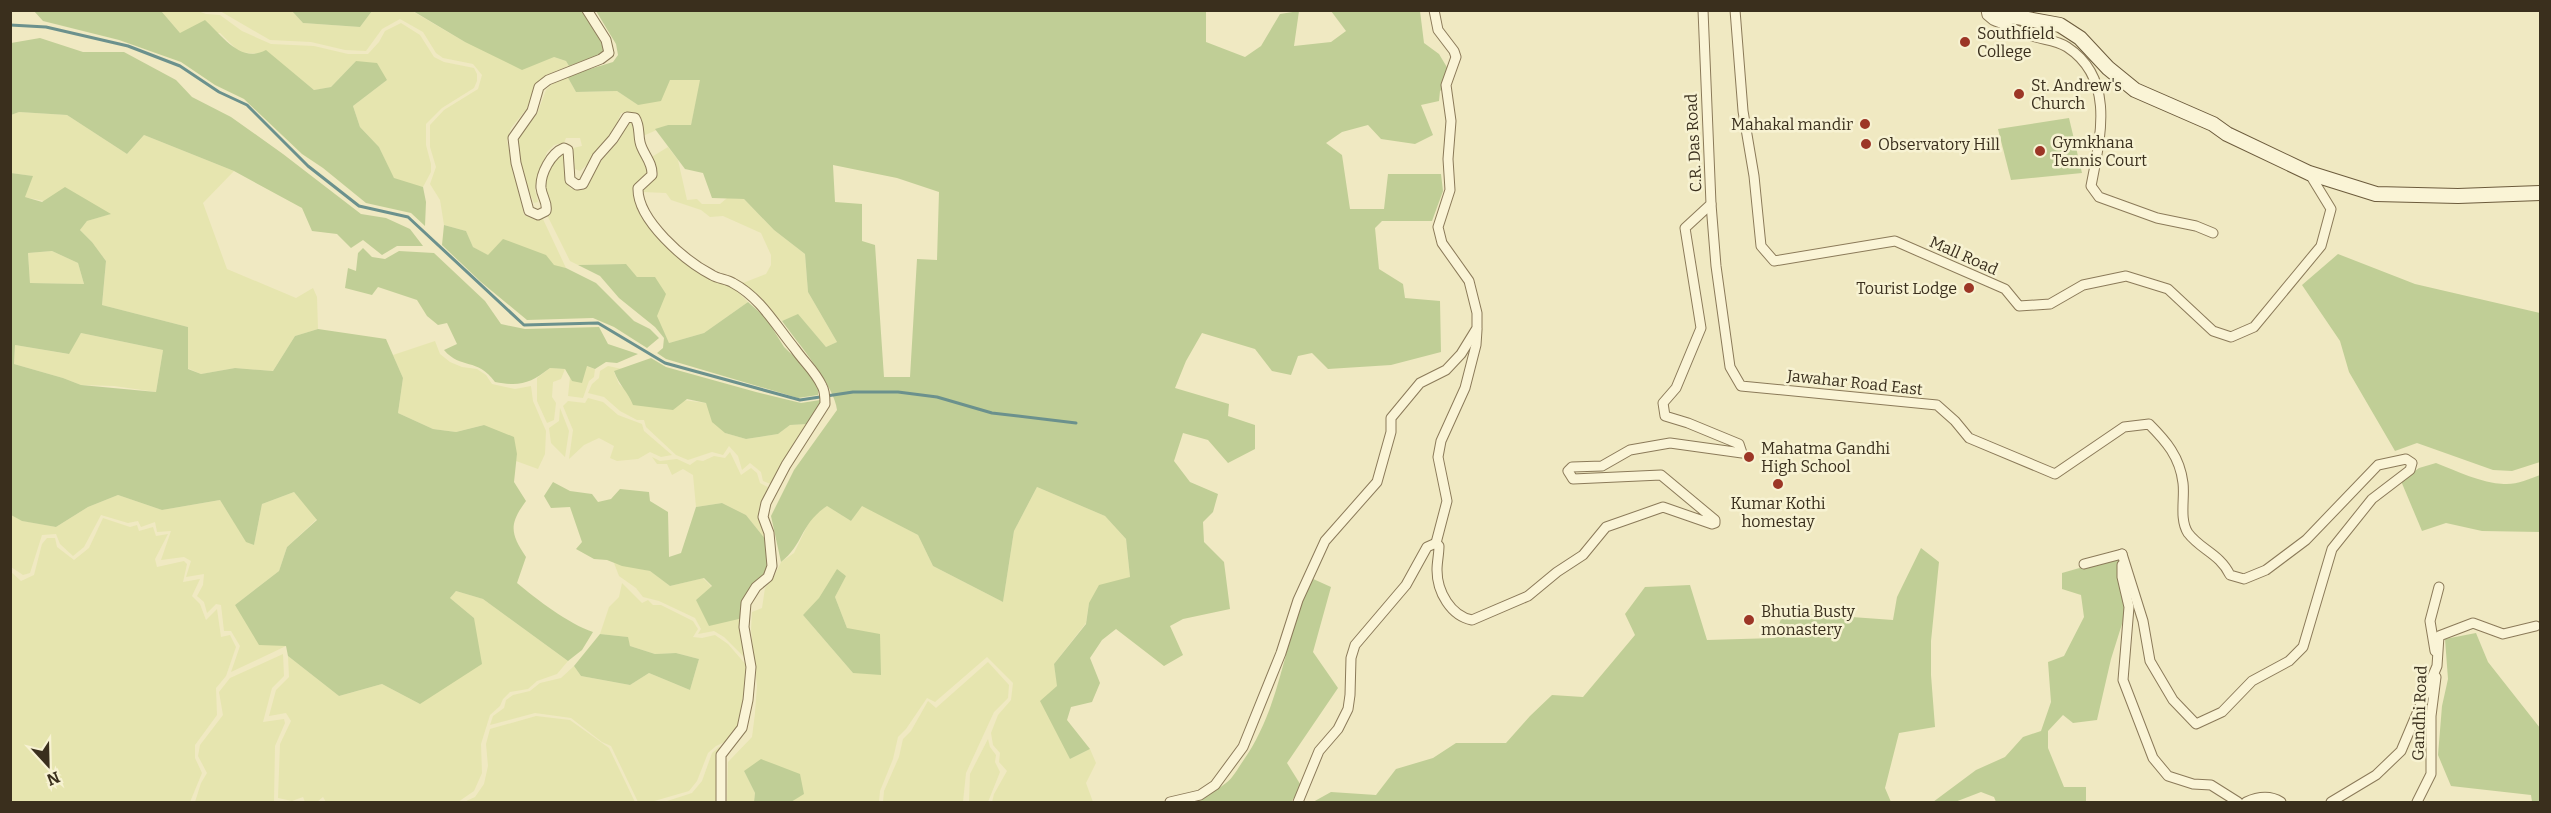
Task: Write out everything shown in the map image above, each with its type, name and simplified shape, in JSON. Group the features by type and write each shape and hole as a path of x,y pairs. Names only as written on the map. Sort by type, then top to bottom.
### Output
{"main road":[{"path":"1994,10 2000,14 2060,25 2080,38 2108,68 2135,90 2213,124 2227,134 2309,173 2376,194 2458,196 2541,193"}],"street":[{"path":"587,10 606,40 609,53 601,59 548,80 539,87 532,111 513,138 516,163 529,211 538,216 546,211 542,180 556,152 564,148 568,150 570,180 578,185 583,184 597,157 613,140 623,121 627,117 635,118 639,128 640,144 652,170 652,175 638,188 638,199 643,210 672,248 712,276 733,282 773,317 823,387 825,404 786,465 766,503 763,517 769,533 772,567 768,577 756,586 746,603 744,627 751,667 748,700 741,728 721,755 721,802"},
{"path":"1298,802 1319,751 1338,729 1348,709 1351,658 1355,645 1406,585 1427,547 1436,543 1447,501 1438,457 1441,441 1465,388 1476,345 1477,313 1468,280 1442,243 1438,227 1450,190 1448,159 1451,121 1446,85 1455,57 1454,51 1438,30 1434,10"},
{"name":"C.R. Das Road","path":"1436,543 1439,546 1437,571 1440,586 1454,613 1472,620 1528,596 1582,555 1606,528 1663,507 1712,525 1716,523 1662,475 1573,479 1568,471 1572,468 1602,466 1629,450 1670,443 1742,453 1739,444 1665,416 1664,403 1676,388 1701,328 1685,228 1711,204 1703,10"},
{"name":"Mall Road","path":"1735,10 1743,111 1754,176 1761,246 1774,261 1895,241 2005,289 2019,306 2050,304 2083,285 2126,276 2168,289 2213,331 2231,337 2254,327 2321,246 2331,209 2309,173"},
{"path":"1986,10 1987,15 1994,20 2068,47 2085,64 2098,88 2102,123 2101,141 2091,186 2099,197 2157,218 2196,226 2213,233"},
{"name":"Jawahar Road East","path":"1711,204 1716,266 1730,367 1741,386 1937,405 1969,438 2055,474 2124,427 2149,424 2176,455 2183,482 2183,518 2188,533 2225,563 2230,575 2244,579 2266,570 2306,540 2378,465 2406,459 2412,463 2410,470 2372,499 2332,549 2309,634 2303,647 2289,661 2252,681 2222,712 2196,724 2173,700 2150,661 2143,621 2122,554"},
{"path":"1170,802 1200,795 1215,785 1243,747 1281,653 1298,600 1325,541 1377,483 1391,432 1391,418 1420,383 1446,370 1461,354 1477,328"},
{"path":"2084,564 2122,554 2122,577 2129,607 2123,680 2153,758 2168,776 2193,784 2211,785 2238,802"},
{"name":"Gandhi Road","path":"2417,802 2432,774 2431,716 2437,666 2430,621 2439,586"},
{"path":"2331,802 2376,775 2401,751 2437,666 2439,636 2473,623 2503,634 2536,626"},
{"path":"2246,802 2257,797 2281,802"}],"green space":[{"path":"34,11 162,12 180,33 205,20 240,51 257,53 266,50 314,90 331,87 356,61 377,63 387,80 353,106 360,127 379,147 394,178 423,187 426,202 425,226 411,213 366,203 302,154 244,99 215,85 181,62 119,40 43,21"},
{"path":"151,11 198,11 220,15 242,31 271,44 314,46 348,54 368,54 385,31 401,23 420,35 434,57 444,62 474,68 477,81 474,88 442,108 426,124 426,145 431,172 423,187 410,185 394,179 379,147 360,127 353,106 387,80 356,61 331,87 314,90 266,51 259,54 239,52 220,33 180,33 162,12"},
{"path":"220,11 292,11 303,23 360,27 372,11 412,11 465,42 566,61 569,66 546,75 537,84 529,106 511,128 507,141 524,215 536,220 542,217 566,268 489,256 473,247 466,231 444,225 440,200 430,184 436,167 430,147 430,125 444,110 478,89 482,75 473,64 443,58 436,53 423,32 400,19 382,29 366,51 345,50 311,42 270,40"},
{"path":"292,11 372,11 360,27 303,23"},
{"path":"413,11 582,11 601,42 604,53 569,66 566,61 554,57 522,70 465,42"},
{"path":"596,11 1206,11 1206,42 1245,57 1261,46 1280,14 1299,11 1294,46 1331,42 1346,31 1331,11 1420,11 1424,43 1439,54 1454,79 1440,91 1439,101 1421,105 1433,135 1415,144 1381,139 1368,125 1342,132 1326,143 1342,155 1350,209 1384,209 1388,174 1441,174 1443,191 1432,221 1382,221 1375,228 1379,269 1403,284 1405,298 1440,301 1441,352 1391,365 1328,369 1312,353 1298,356 1291,375 1272,371 1255,349 1202,333 1186,361 1175,388 1229,404 1228,416 1255,425 1255,449 1228,463 1208,440 1183,433 1174,461 1190,482 1218,494 1213,512 1203,522 1204,542 1224,562 1230,609 1183,619 1170,626 1183,655 1164,666 1116,629 1102,640 1090,658 1100,683 1092,702 1071,707 1067,720 1090,749 1070,759 1040,701 1057,686 1054,664 1086,624 1089,603 1099,585 1130,577 1126,539 1105,516 1037,487 1014,531 1003,602 933,566 918,535 862,506 851,521 827,506 812,520 794,548 781,562 771,516 794,470 837,410 835,400 823,377 782,321 798,314 826,347 837,342 808,292 805,254 774,230 744,199 712,198 703,173 685,169 655,129 668,125 691,125 700,80 670,80 661,101 638,105 617,91 576,92 567,76 613,62 618,55 616,44","holes":["833,165 897,178 939,192 937,260 917,259 910,377 884,377 875,245 862,241 862,204 835,202"]},
{"path":"40,38 83,52 124,52 176,80 192,97 231,117 361,214 386,218 410,229 423,246 397,246 382,255 363,240 351,248 337,234 312,231 302,208 234,171 144,135 127,154 67,115 19,112 11,115 11,43"},
{"path":"567,76 576,92 617,91 638,105 670,80 701,79 691,125 668,125 643,136 637,115 630,112 621,113 613,134 580,171 575,169 573,148 582,146 580,138 566,138 564,143 554,145 547,152 536,182 538,202 534,203 524,179 518,138 537,114 546,90 554,82"},
{"path":"19,112 67,115 127,154 144,135 234,171 203,203 227,269 296,298 313,288 317,297 318,329 295,336 273,371 235,368 201,374 187,368 188,327 102,305 106,261 80,230 87,221 110,214 24,197 32,176 11,173 10,115"},
{"name":"Gymkhana Tennis Court","path":"2069,118 2082,173 2011,180 1998,129"},
{"path":"628,120 633,122 648,173 633,187 636,206 642,217 670,249 731,285 748,302 704,333 669,343 637,277 625,264 578,265 570,261 546,213 544,186 552,161 558,154 564,153 566,181 570,188 586,189 599,163 618,142"},
{"path":"668,147 678,160 687,200 697,199 702,204 720,204 727,198 744,199 774,230 805,254 808,292 837,342 826,347 798,315 782,321 743,283 766,274 771,265 771,255 761,233 723,216 710,217 701,210 671,200 666,193 642,192 658,174 650,158"},
{"path":"11,173 33,176 25,197 42,202 65,187 111,214 87,221 80,230 106,261 102,305 188,327 188,369 201,374 235,368 273,371 295,336 318,329 386,339 403,378 398,413 433,429 456,432 484,425 514,437 517,454 514,482 526,501 514,522 514,535 526,557 517,583 563,617 593,632 582,650 568,661 483,599 456,591 450,598 474,618 482,664 420,704 382,684 339,696 288,656 286,646 259,645 235,605 279,571 287,547 317,520 294,492 262,504 254,545 246,542 220,500 162,510 118,495 88,507 56,527 22,521 11,515","holes":["52,251 78,263 84,284 30,283 28,253","81,333 163,350 156,392 81,385 14,364 15,345 69,354"]},
{"path":"444,225 466,231 473,247 488,255 503,239 546,255 554,265 566,268 596,283 634,321 650,329 659,338 647,348 614,327 593,318 527,320 481,282 442,245"},
{"path":"363,248 372,257 385,259 399,251 434,253 485,301 501,324 525,329 599,327 608,344 638,354 617,363 606,362 595,369 587,366 582,383 572,381 565,369 550,368 525,383 495,382 482,369 457,360 444,350 457,344 447,323 438,325 427,316 417,300 378,287 372,295 345,288 348,268 356,271 358,253"},
{"path":"52,251 78,263 84,284 30,283 28,253"},
{"path":"2338,254 2415,284 2540,313 2540,462 2512,471 2493,470 2417,443 2395,451 2349,372 2340,341 2302,285"},
{"path":"626,264 637,277 655,277 666,294 657,316 669,343 704,333 748,302 766,318 784,347 808,370 818,385 818,395 798,398 666,359 657,353 663,348 664,338 655,327 619,298 600,276 578,265"},
{"path":"81,333 163,350 156,392 114,386 81,385 14,364 15,345 68,354"},
{"path":"435,341 440,354 450,362 462,367 477,369 486,375 492,384 515,389 531,386 533,401 546,431 545,454 538,469 516,461 517,454 484,425 456,432 433,429 398,413 403,378 393,355"},
{"path":"651,358 666,367 756,392 801,403 820,400 821,406 808,424 790,425 778,434 746,439 725,433 712,422 706,403 687,399 673,410 633,405 614,371"},
{"path":"586,366 595,369 594,377 589,381 583,398 568,396 570,377 572,381"},
{"path":"608,366 622,369 614,372 619,384 629,393 706,403 725,433 746,439 778,434 790,425 808,424 773,485 763,481 761,472 750,463 742,470 738,456 729,446 723,455 712,452 688,460 676,455 646,427 644,420 637,420 620,411 604,397 588,393 592,384 599,378 600,371"},
{"path":"550,368 565,369 561,379 553,382 552,397 556,403 554,420 547,423 537,401 537,378"},
{"path":"588,398 603,402 618,415 642,424 644,431 672,455 661,457 650,452 638,459 617,461 610,458 614,446 599,438 584,445 569,459 573,430 563,406 568,401 585,403"},
{"path":"560,408 569,431 565,457 551,443 549,428 559,421"},
{"path":"730,452 741,475 751,468 757,473 760,483 771,489 763,502 766,540 746,515 722,503 696,507 693,475 683,469 672,475 667,464 657,464 652,457 660,461 677,459 690,465 697,460 703,461 714,456 725,458"},
{"path":"2436,463 2495,483 2513,484 2540,475 2540,532 2482,531 2446,523 2422,531 2401,481 2419,468"},
{"path":"553,482 570,491 592,494 598,502 611,499 620,489 649,492 650,501 668,512 669,557 681,553 696,507 722,503 746,515 766,540 768,570 746,596 743,618 709,626 696,600 712,586 704,578 670,586 650,571 594,559 576,549 582,542 570,507 551,508 544,496"},
{"path":"1037,487 1105,516 1126,539 1130,577 1089,603 1086,623 1054,664 1070,759 1090,749 1096,763 1086,783 1093,802 992,802 1007,771 999,762 1000,753 993,745 991,733 998,715 1011,700 1013,683 987,657 935,702 927,698 898,737 893,759 880,791 879,802 791,802 804,793 744,771 755,793 754,802 727,802 728,762 752,737 757,686 751,630 752,612 762,608 765,588 774,577 781,562 794,553 812,516 827,506 851,521 862,505 918,535 933,566 1003,602 1014,531","holes":["846,575 835,597 847,628 853,673 803,615"]},
{"path":"294,492 317,519 287,547 279,571 235,605 286,646 231,672 240,646 231,631 224,631 221,605 216,604 207,613 204,602 197,596 203,585 204,574 186,577 191,561 184,557 161,560 171,531 157,532 155,522 141,527 138,521 128,523 101,515 84,547 73,556 60,544 56,534 42,535 30,573 23,575 11,567 11,515 23,521 56,527 88,507 118,495 162,510 220,500 246,541 254,545 262,504"},
{"path":"103,518 130,527 137,525 139,531 153,527 156,536 168,534 155,559 157,567 184,561 187,564 183,582 200,579 192,596 200,604 206,620 217,609 221,637 230,635 236,647 226,676 216,688 217,715 195,745 195,758 202,773 190,802 11,802 11,572 21,581 34,575 42,544 47,538 55,538 57,547 74,560 89,548"},
{"path":"1921,548 1939,562 1931,641 1935,727 1899,733 1885,788 1891,802 1313,802 1331,792 1376,795 1396,769 1433,758 1456,743 1506,743 1552,695 1583,697 1635,635 1625,614 1645,587 1690,585 1707,640 1775,638 1783,612 1893,620 1897,597"},
{"path":"2118,557 2119,579 2127,608 2111,659 2097,720 2073,723 2063,715 2048,731 2048,748 2064,787 2086,787 2086,802 1996,802 1994,797 1981,792 1955,802 1933,802 1976,770 2005,757 2023,737 2041,731 2051,702 2048,662 2064,656 2084,617 2081,595 2062,589 2062,573"},
{"path":"614,563 650,571 670,586 703,578 743,618 748,661 724,637 714,631 698,634 701,629 695,618 659,601 643,597 636,588 619,576"},
{"path":"837,569 846,576 835,597 847,628 880,634 881,675 853,673 803,615 819,598"},
{"path":"1311,578 1331,587 1313,652 1338,688 1287,763 1302,787 1291,802 1185,802 1212,792 1229,781 1256,740 1275,695 1294,624"},
{"path":"622,583 642,603 648,600 653,605 661,605 693,621 698,629 693,637 702,638 715,635 728,644 747,666 746,701 738,727 729,740 708,753 697,781 689,791 651,802 638,802 611,746 602,742 571,718 535,713 490,725 493,716 504,708 506,700 513,695 530,691 540,683 561,678 574,666 581,676 630,685 649,673 690,690 699,659 676,653 655,654 630,646 627,637 600,634 609,607 619,597"},
{"path":"456,591 483,599 568,661 557,674 537,681 528,689 510,692 490,715 481,744 482,773 474,791 458,802 326,802 323,797 317,802 305,802 303,797 292,801 278,798 280,744 291,721 286,713 269,716 276,690 289,677 288,656 339,696 382,684 420,704 474,618 450,598"},
{"path":"2476,633 2488,662 2540,728 2540,802 2532,802 2531,795 2451,786 2438,755 2442,706 2448,679 2445,639"},
{"path":"600,634 628,637 630,646 655,654 676,653 699,659 690,690 649,673 630,685 581,676 574,666"},
{"path":"283,654 284,676 272,688 263,722 284,719 285,723 275,746 274,802 195,802 207,773 198,756 200,745 223,715 219,692 230,678"},
{"path":"988,662 1009,685 1008,698 994,712 966,773 963,802 883,802 884,791 899,757 903,739 911,731 928,701 936,708"},
{"path":"536,716 570,720 609,748 635,802 464,802 475,797 484,784 488,766 486,744 490,729"},
{"path":"988,739 996,755 995,762 1000,772 988,802 969,802 970,774"},
{"path":"719,747 725,747 719,802 664,802 692,793 702,781 712,753"},
{"path":"761,759 800,774 804,794 791,802 754,802 755,793 744,771"}],"waterway":[{"path":"10,25 46,27 128,46 180,66 219,92 247,105 308,166 359,206 408,217 524,325 598,323 665,363 800,400 853,392 898,392 937,397 992,413 1076,423"}],"place":[{"name":"Southfield College","path":"1965,42"},
{"name":"St. Andrew's Church","path":"2019,94"},
{"name":"Mahakal mandir","path":"1865,124"},
{"name":"Observatory Hill","path":"1866,144"},
{"name":"Gymkhana Tennis Court","path":"2040,151"},
{"name":"Tourist Lodge","path":"1969,288"},
{"name":"Mahatma Gandhi High School","path":"1749,457"},
{"name":"Kumar Kothi homestay","path":"1778,484"},
{"name":"Bhutia Busty monastery","path":"1749,620"}]}
